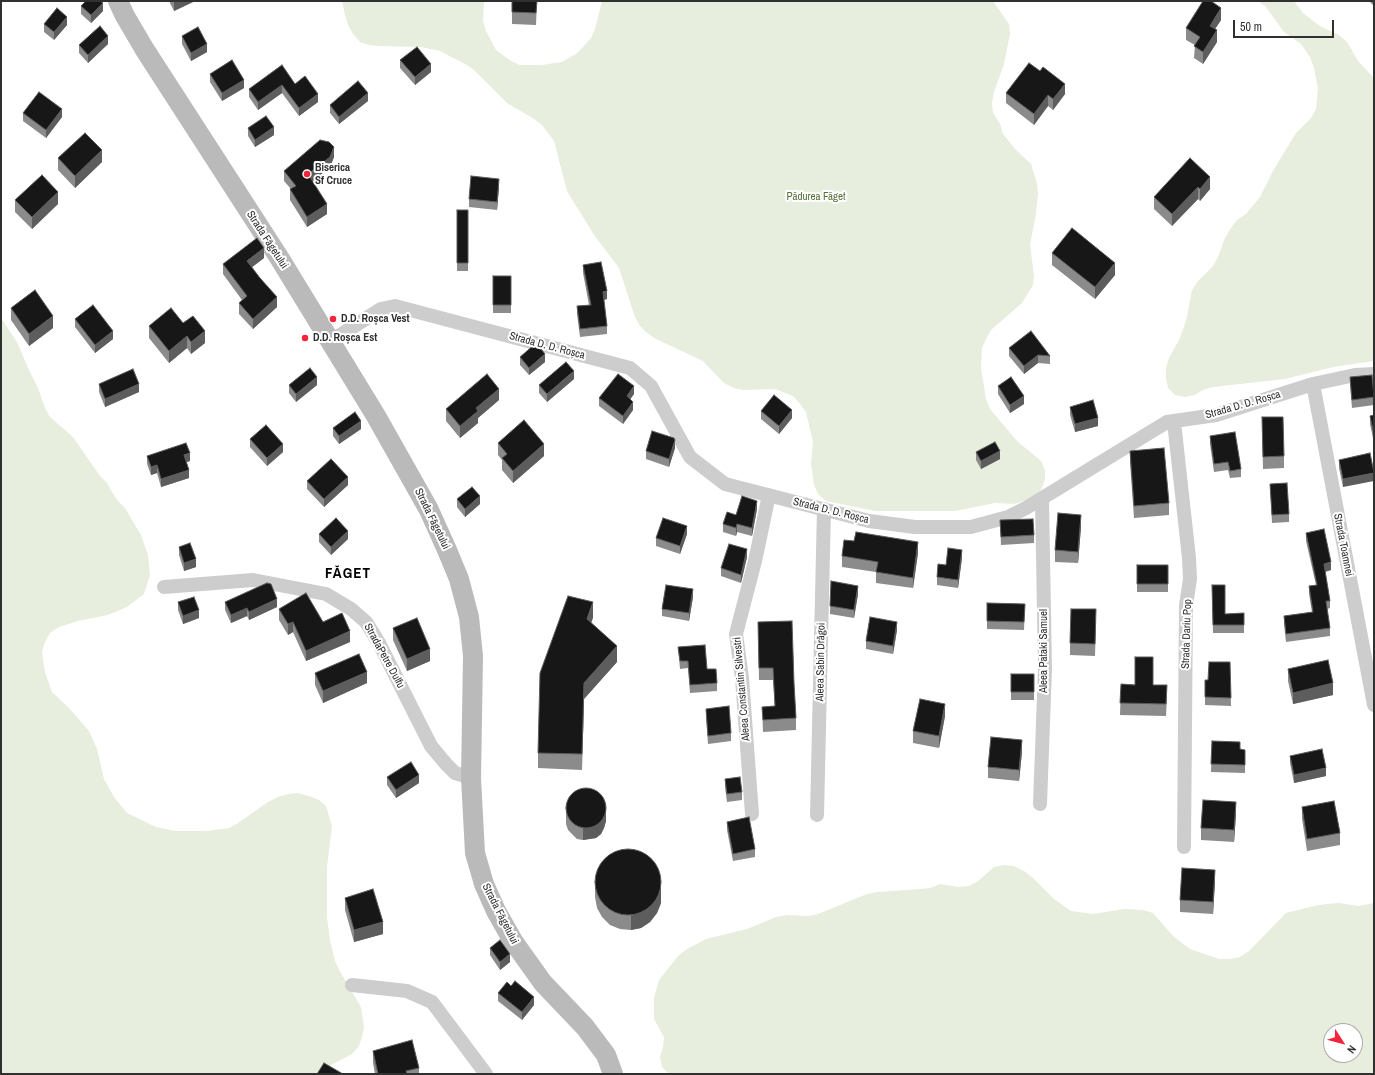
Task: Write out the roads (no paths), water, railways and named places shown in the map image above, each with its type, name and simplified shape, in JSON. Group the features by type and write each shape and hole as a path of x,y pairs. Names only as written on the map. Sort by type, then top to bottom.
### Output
{"main road":[{"name":"Strada Făgetului","path":"118,1 145,50 280,259 331,342 376,416 429,510 459,579 469,617 472,644 471,778 475,853 484,884 496,911 513,941 543,982 585,1028 606,1055 613,1074"}],"street":[{"name":"Strada D. D. Roșca","path":"331,342 381,309 394,306 630,368 650,386 690,457 725,484 869,521 915,528 971,527 1008,517 1042,499 1167,422 1216,415 1313,384 1355,375 1374,374"},
{"name":"Strada Toamnei","path":"1313,384 1374,705"},
{"name":"Strada Dariu Pop","path":"1174,422 1190,558 1190,579 1186,605 1184,847"},
{"name":"Aleea Constantin Silvestri","path":"752,814 742,678 736,634 755,561 769,495"},
{"name":"Aleea Pataki Samuel","path":"1040,804 1045,669 1042,499"},
{"name":"Aleea Sabin Drăgoi","path":"817,815 824,509"},
{"name":"StradaPetre Dulfu","path":"164,587 253,580 326,594 351,609 366,622 379,643 431,746 455,773 471,778"},
{"path":"352,985 407,991 432,1002 486,1074"}],"place":[{"name":"Biserica Sf Cruce","path":"307,174"},
{"name":"D.D. Roșca Vest","path":"333,319"},
{"name":"D.D. Roșca Est","path":"305,338"}],"district":[{"name":"FĂGET","path":"348,574"}],"park label":[{"name":"Pădurea Făget","path":"816,197"}]}
